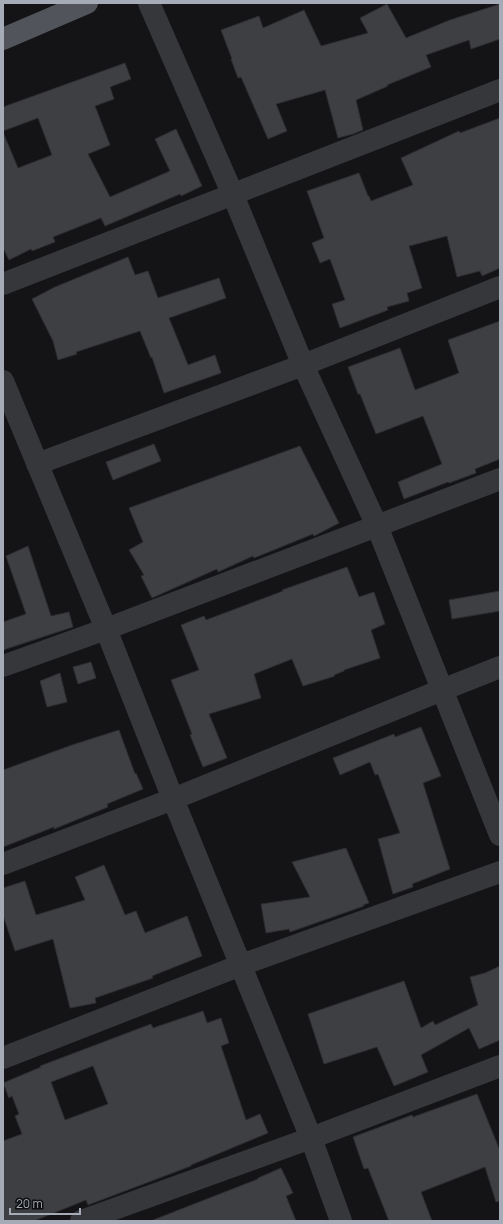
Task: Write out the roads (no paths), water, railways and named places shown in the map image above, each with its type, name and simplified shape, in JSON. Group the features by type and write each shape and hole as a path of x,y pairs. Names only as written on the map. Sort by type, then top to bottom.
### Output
{"main road":[{"path":"3,39 87,3"}],"street":[{"path":"149,3 232,195 303,365 377,526 500,835"},
{"path":"3,284 500,90"},
{"path":"36,464 303,365 500,287"},
{"path":"3,381 36,464 106,629 173,799 311,1138 341,1221"},
{"path":"3,666 106,629 500,479"},
{"path":"3,864 173,799 500,667"},
{"path":"3,1058 241,965 500,872"},
{"path":"81,1221 311,1138 500,1066"}]}
